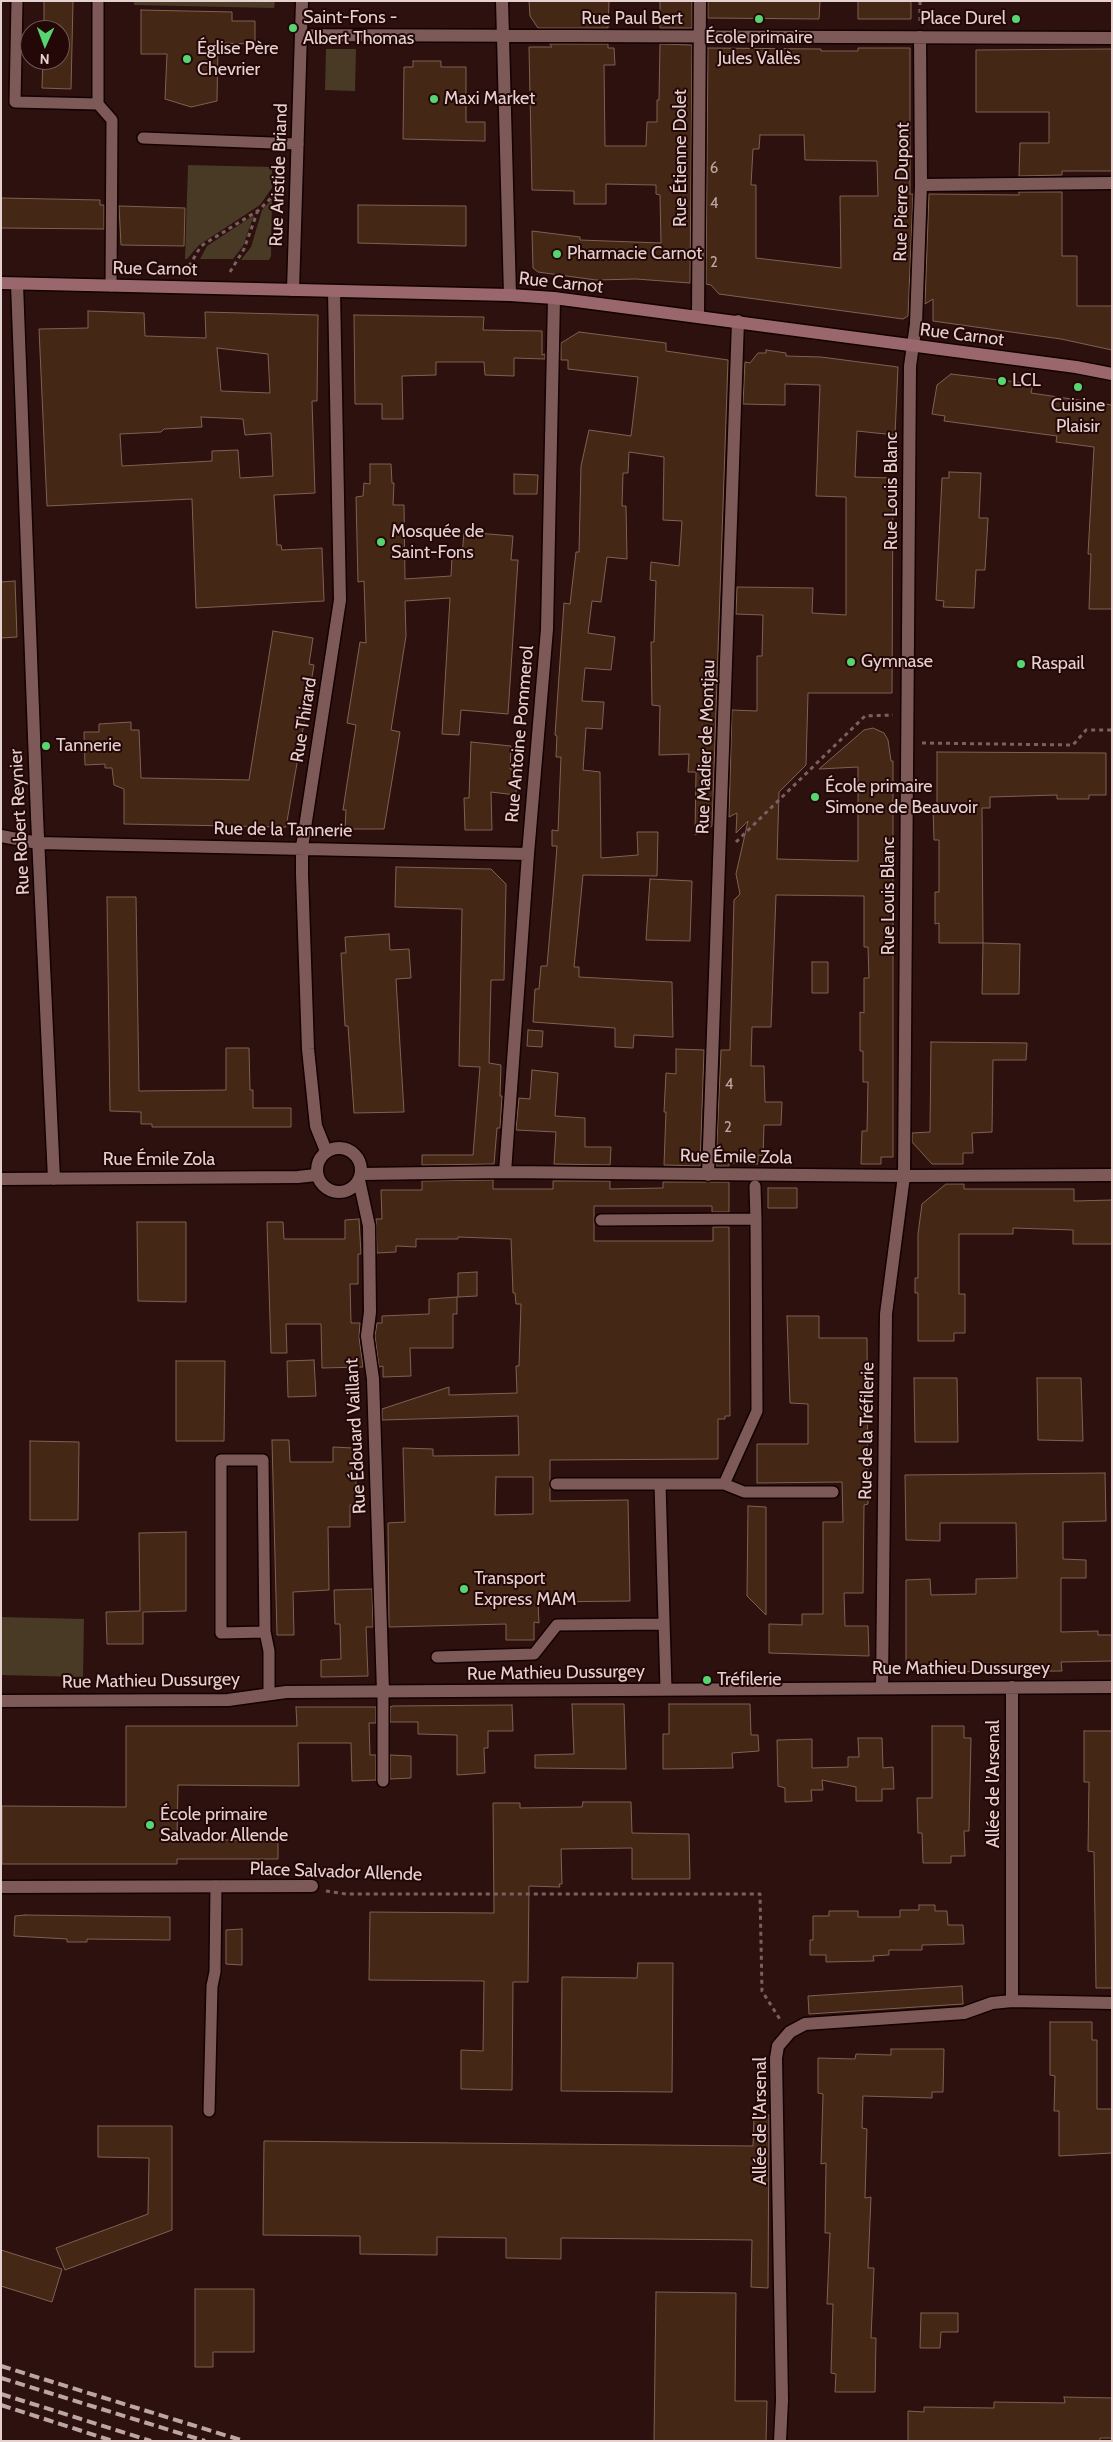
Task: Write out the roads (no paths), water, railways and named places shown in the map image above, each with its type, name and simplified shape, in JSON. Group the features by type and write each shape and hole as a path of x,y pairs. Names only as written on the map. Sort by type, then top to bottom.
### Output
{"main road":[{"name":"Rue Carnot","path":"1,283 510,295 554,298 738,321 913,347 1076,367 1112,374"}],"street":[{"name":"Rue Aristide Briand","path":"293,290 302,1"},
{"path":"502,1 510,295"},
{"name":"Rue Étienne Dolet","path":"698,316 700,1"},
{"name":"Rue Paul Bert","path":"302,35 1112,38"},
{"name":"Rue Pierre Dupont","path":"913,347 916,324 921,185 920,37"},
{"path":"921,185 1112,183"},
{"name":"Rue Robert Reynier","path":"16,284 38,843 54,1178"},
{"name":"Rue Thirard","path":"326,1151 316,1126 308,1049 302,847 340,600 334,291"},
{"name":"Rue Antoine Pommerol","path":"505,1172 528,854 547,629 554,298"},
{"name":"Rue Madier de Montjau","path":"708,1175 738,321"},
{"name":"Rue Louis Blanc","path":"904,1176 910,366 913,347"},
{"name":"Rue de la Tannerie","path":"1,836 38,843 302,847 528,854"},
{"path":"316,1175 316,1166 326,1151 336,1148 350,1152 360,1163 360,1177"},
{"name":"Rue Émile Zola","path":"1,1179 298,1177 316,1175 321,1185 336,1192 351,1189 360,1177 505,1172 904,1176 1112,1175"},
{"name":"Rue de la Tréfilerie","path":"882,1687 886,1314 904,1176"},
{"name":"Rue Édouard Vaillant","path":"360,1177 369,1226 370,1312 368,1336 373,1379 382,1692"},
{"name":"Rue Mathieu Dussurgey","path":"1,1701 228,1700 269,1694 382,1692 1112,1686"},
{"name":"Allée de l'Arsenal","path":"1012,1687 1012,2001"},
{"name":"Place Salvador Allende","path":"1,1887 312,1886"},
{"name":"Allée de l'Arsenal","path":"780,2441 782,2400 776,2058 778,2046 790,2032 805,2024 964,2013 992,2003 1012,2001 1112,2003"}],"lane":[{"path":"17,1 15,102 98,104"},
{"path":"98,1 98,104 112,120 111,286"},
{"path":"143,138 298,144"},
{"path":"724,1484 757,1411 755,1186"},
{"path":"601,1220 756,1219"},
{"path":"265,1632 222,1632 221,1460 263,1460 265,1632 269,1652 269,1694"},
{"path":"556,1484 724,1484 744,1492 834,1492"},
{"path":"660,1484 666,1689"},
{"path":"437,1657 534,1654 557,1625 664,1624"},
{"path":"382,1692 383,1781"},
{"path":"209,2111 212,1986 215,1972 216,1886"}],"railway":[{"path":"1,2366 244,2441"},
{"path":"1,2378 205,2441"},
{"path":"1,2394 151,2441"},
{"path":"1,2405 113,2441"}],"place":[{"name":"École primaire Jules Vallès","path":"759,19"},
{"name":"Place Durel","path":"1016,19"},
{"name":"Saint-Fons - Albert Thomas","path":"293,28"},
{"name":"Église Père Chevrier","path":"187,59"},
{"name":"Maxi Market","path":"434,99"},
{"name":"Pharmacie Carnot","path":"557,254"},
{"name":"LCL","path":"1002,381"},
{"name":"Cuisine Plaisir","path":"1078,387"},
{"name":"Mosquée de Saint-Fons","path":"381,542"},
{"name":"Gymnase","path":"851,662"},
{"name":"Raspail","path":"1021,664"},
{"name":"Tannerie","path":"46,746"},
{"name":"École primaire Simone de Beauvoir","path":"815,797"},
{"name":"Transport Express MAM","path":"464,1589"},
{"name":"Tréfilerie","path":"707,1680"},
{"name":"École primaire Salvador Allende","path":"150,1825"}]}
